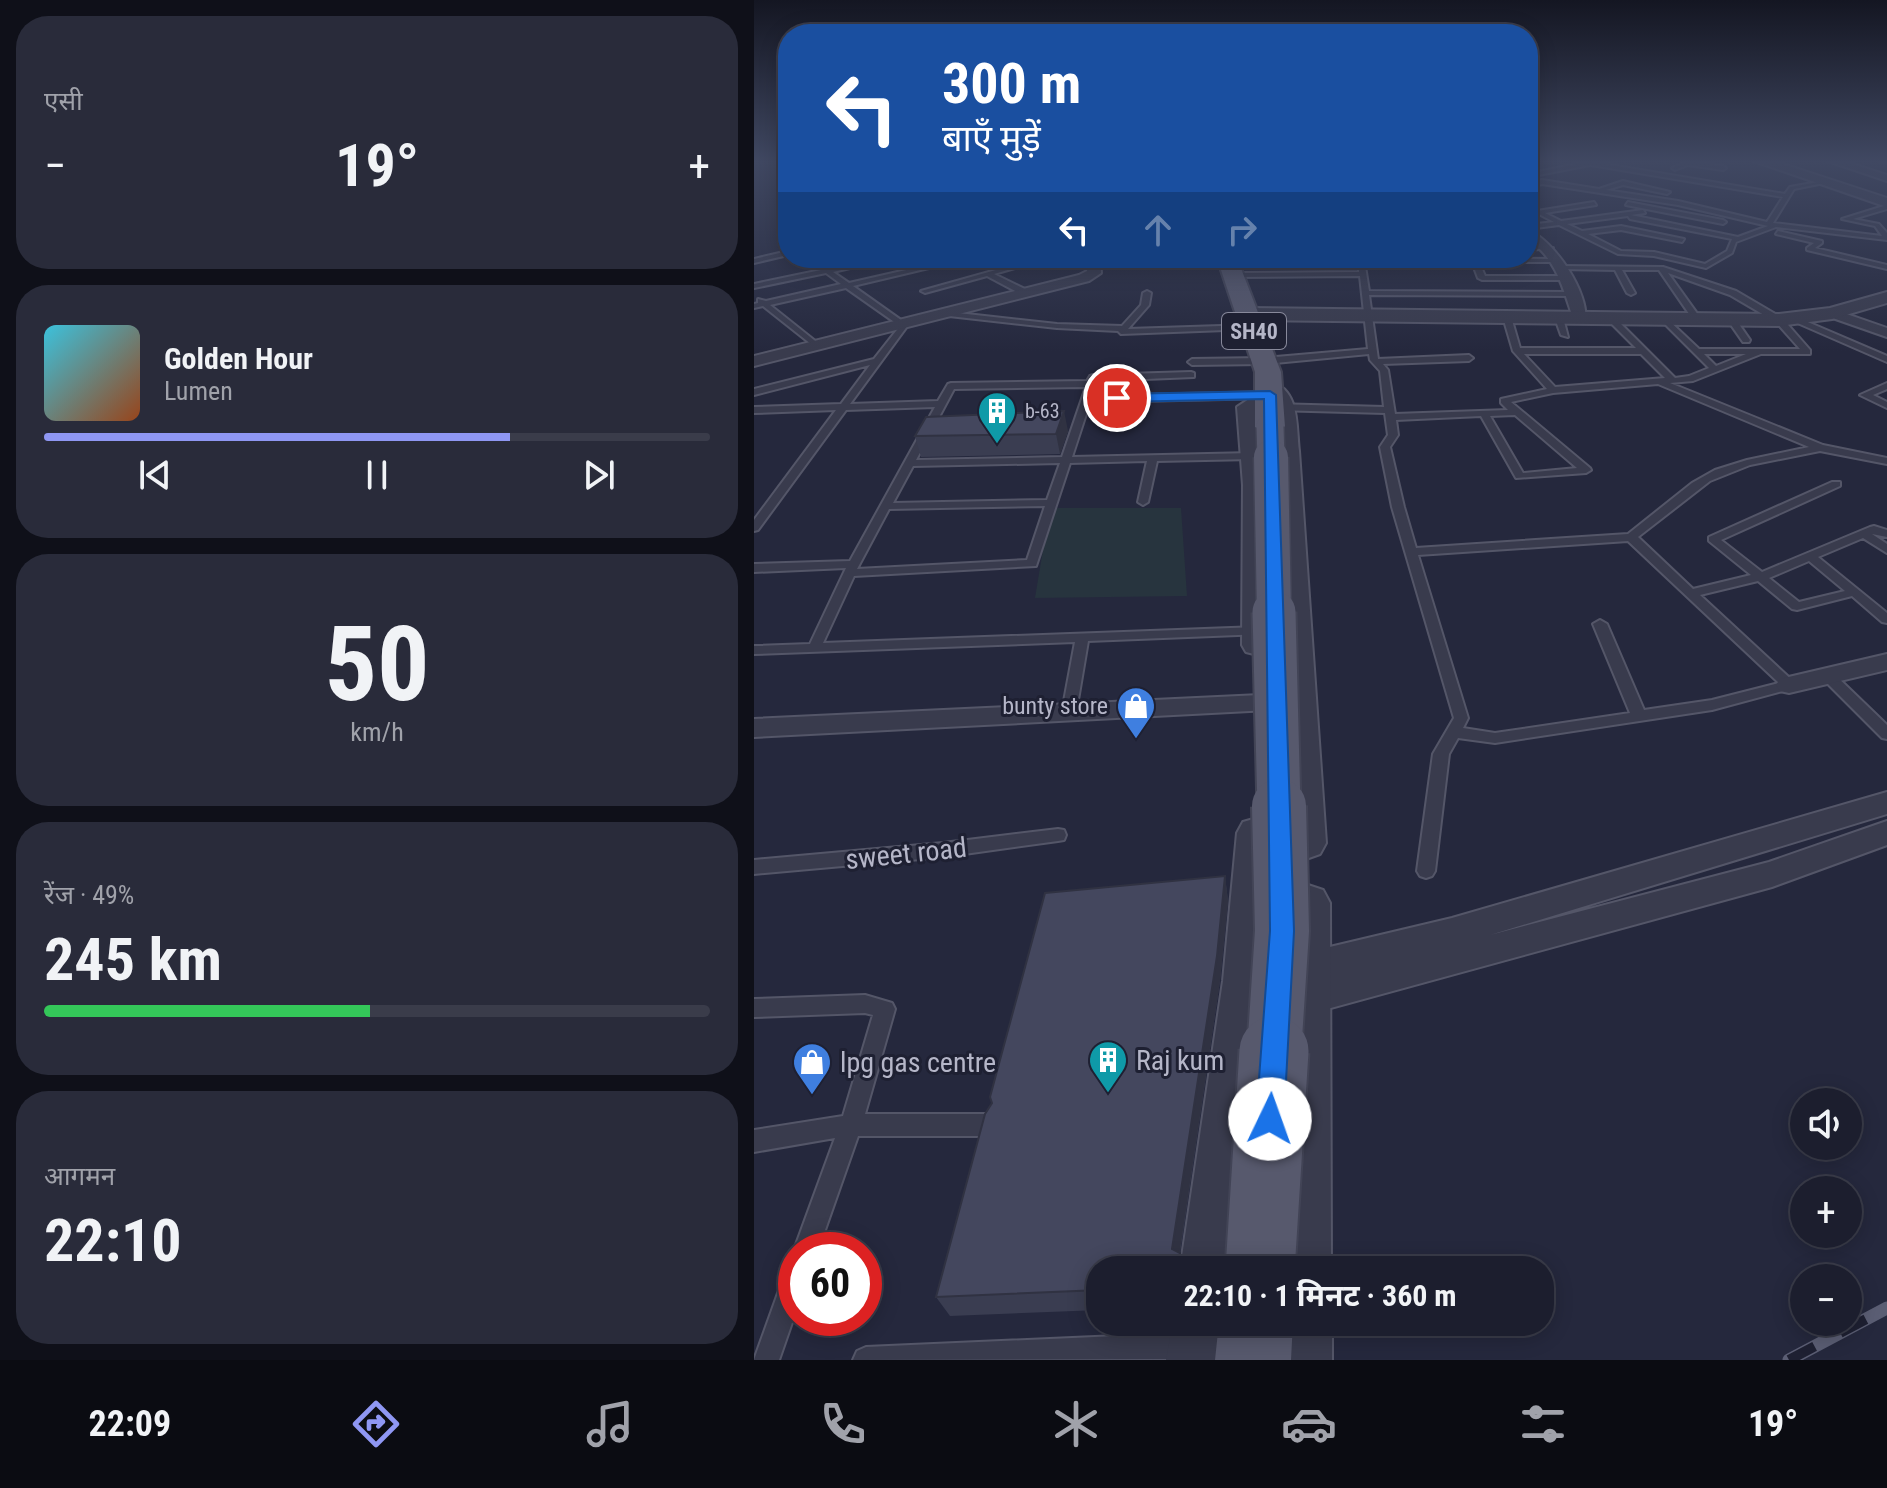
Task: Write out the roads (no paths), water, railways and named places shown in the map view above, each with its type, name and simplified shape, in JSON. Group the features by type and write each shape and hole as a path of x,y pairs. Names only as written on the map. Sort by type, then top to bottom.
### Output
{"main road":[{"name":"SH40","path":"1229,268 1249,321 1268,406 1282,931 1261,1256"}],"street":[{"path":"1538,240 1550,248 1562,269 1580,318"},
{"path":"754,361 949,314 1094,273 1094,268"},
{"path":"1249,321 1367,316 1507,317 1562,326 1580,318 1788,320 1832,313 1887,297"},
{"path":"1832,313 1887,333"},
{"path":"1211,1256 1240,1019 1261,755 1258,631 1268,406"},
{"path":"1268,406 1302,742 1307,983 1302,1256"},
{"path":"1789,685 1887,662"},
{"path":"754,728 1260,704"},
{"path":"1240,1019 1307,983 1452,932 1887,803"},
{"path":"1307,983 1754,879 1887,833"},
{"path":"1729,850 1754,879"},
{"path":"1240,1019 1305,1058"},
{"path":"1301,1360 1302,1336"}],"lane":[{"path":"1561,223 1620,253 1654,254 1717,270 1703,284 1680,296"},
{"path":"1661,223 1740,239"},
{"path":"1757,223 1820,242 1809,249 1887,267"},
{"path":"1869,223 1877,225 1887,238"},
{"path":"1706,266 1730,252 1733,241 1771,227 1887,238"},
{"path":"1581,233 1621,228 1682,240"},
{"path":"1620,253 1656,235"},
{"path":"1538,248 1550,248"},
{"path":"754,261 778,255"},
{"path":"1538,267 1562,269"},
{"path":"754,528 904,325 824,268"},
{"path":"754,286 842,268"},
{"path":"759,305 924,268"},
{"path":"925,291 1010,268"},
{"path":"1248,268 1363,274"},
{"path":"1360,268 1375,356 1384,370 1393,435 1385,447 1411,552 1461,718 1441,754 1426,871"},
{"path":"1478,268 1482,278 1562,269 1661,268 1733,293 1788,320 1887,359"},
{"path":"1617,268 1631,293"},
{"path":"1661,268 1697,319"},
{"path":"988,274 1024,292"},
{"path":"1147,293 1145,305 1121,332 1249,321"},
{"path":"1365,293 1571,294"},
{"path":"754,295 759,305 816,346"},
{"path":"949,314 1057,326 1124,329"},
{"path":"1507,317 1517,351 1553,390"},
{"path":"1610,318 1643,351 1667,382 1820,448 1881,460 1887,454"},
{"path":"1664,318 1716,370"},
{"path":"1731,319 1746,340"},
{"path":"1697,351 1807,352 1788,320"},
{"path":"1517,351 1643,351"},
{"path":"1484,413 1520,476 1586,470 1504,401 1553,390 1667,382 1716,370 1759,352"},
{"path":"911,463 1153,457 1375,356 1469,358"},
{"path":"754,392 877,361"},
{"path":"1192,362 1268,406"},
{"path":"754,568 851,569 1032,563 1093,378 1191,375"},
{"path":"815,647 851,569 951,386 1091,384"},
{"path":"1887,386 1865,395 1887,405"},
{"path":"1086,399 1390,414 1517,412"},
{"path":"754,418 758,410 942,404"},
{"path":"1063,425 1078,425"},
{"path":"928,431 943,430"},
{"path":"1411,552 1631,537 1706,479 1751,462 1820,448"},
{"path":"1143,502 1153,457"},
{"path":"1836,484 1713,539 1797,606 1854,592"},
{"path":"887,506 1052,503"},
{"path":"1691,593 1760,577 1874,529 1887,534"},
{"path":"1863,533 1887,549"},
{"path":"1631,537 1789,685"},
{"path":"1810,556 1887,619"},
{"path":"1600,624 1639,716"},
{"path":"754,650 1258,631"},
{"path":"1069,712 1082,638"},
{"path":"1828,676 1887,734"},
{"path":"1454,732 1495,738 1712,705 1789,685"},
{"name":"sweet road","path":"754,867 943,850 1058,835"},
{"path":"754,1008 865,1004 885,1009 851,1125 812,1232"},
{"path":"754,1141 851,1125 988,1125"},
{"path":"766,1360 778,1327"},
{"path":"866,1360 1222,1342"}],"railway":[{"path":"1789,1360 1887,1308"}],"place":[{"name":"b-63","path":"997,445"},
{"name":"bunty store","path":"1136,740"},
{"name":"Raj kum","path":"1108,1094"},
{"name":"lpg gas centre","path":"812,1096"}]}
